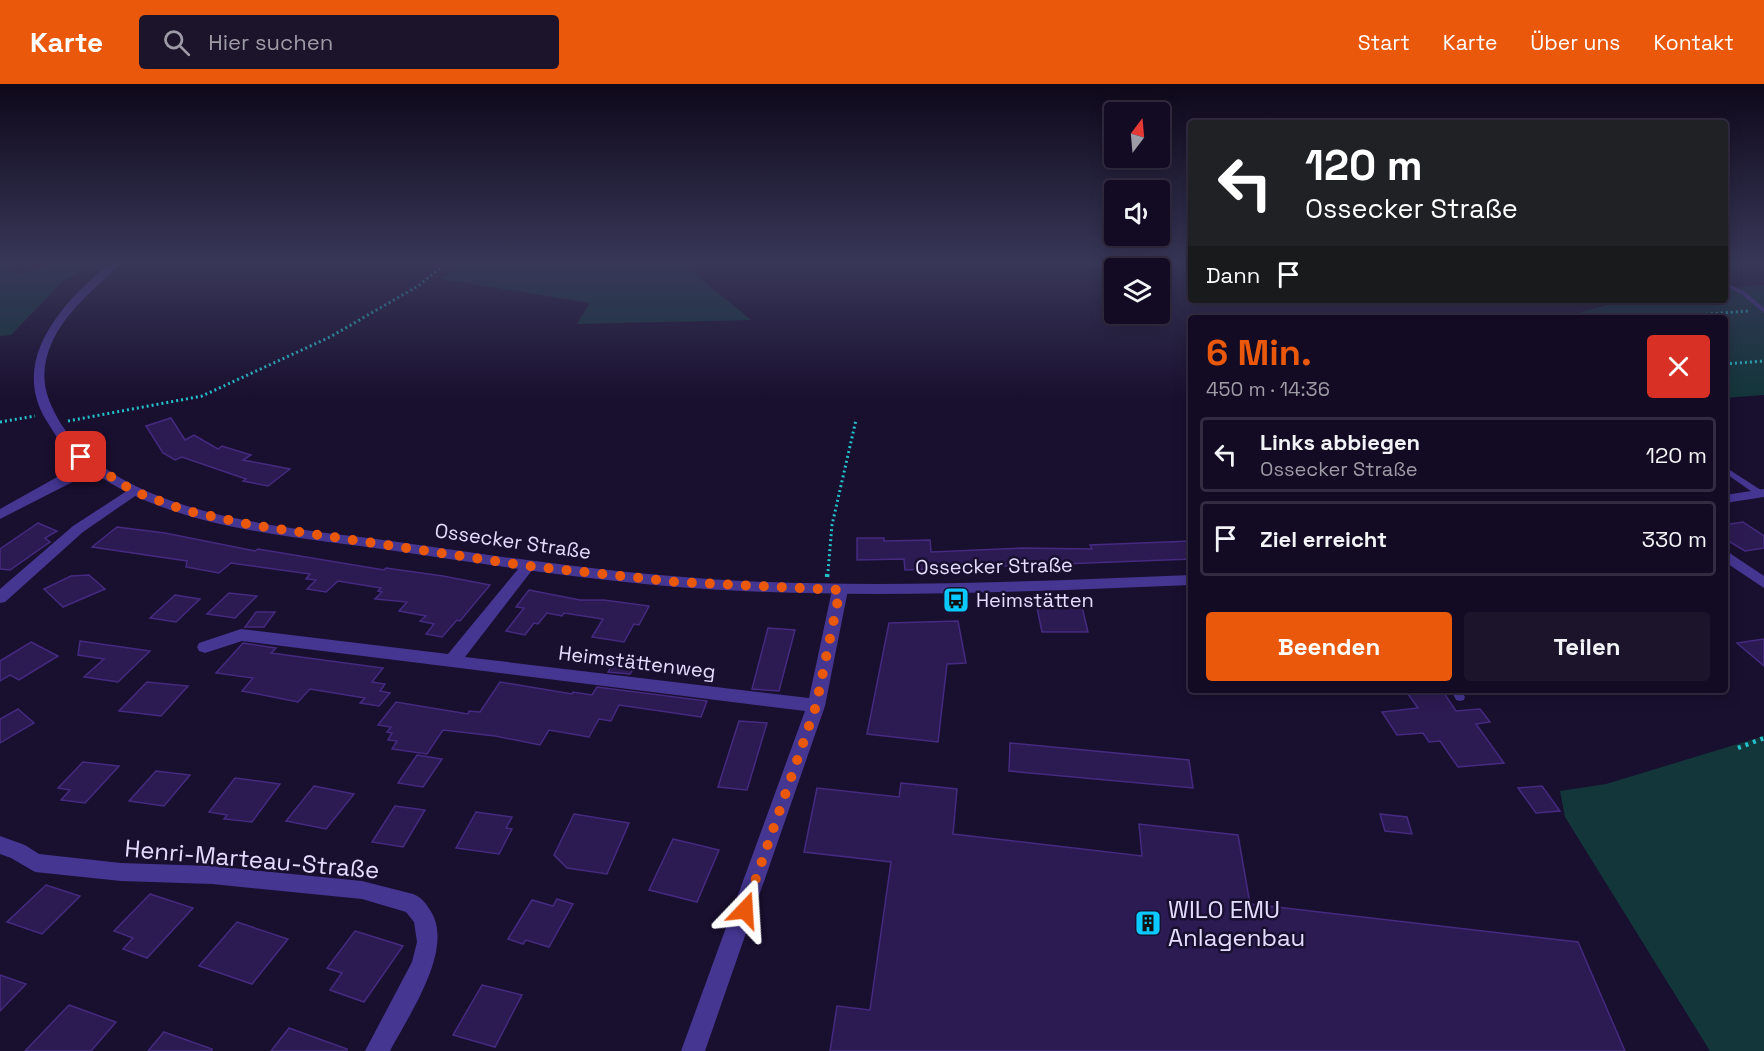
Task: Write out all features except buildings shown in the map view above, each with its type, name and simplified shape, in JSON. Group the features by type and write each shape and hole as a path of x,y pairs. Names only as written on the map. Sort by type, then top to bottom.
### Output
{"street":[{"name":"Ossecker Straße","path":"68,309 52,332 41,362 37,388 50,419 70,448 93,466 133,491 187,511 252,525 528,566 677,582 840,590 1052,586 1188,580"},
{"path":"0,515 64,479 93,466"},
{"path":"0,598 78,529 133,491"},
{"path":"1728,499 1763,493"},
{"path":"1728,557 1764,582"},
{"path":"453,660 528,566"},
{"path":"693,1051 816,706 840,590"},
{"name":"Heimstättenweg","path":"205,647 241,635 816,706"},
{"name":"Henri-Marteau-Straße","path":"0,845 18,851 35,863 122,872 212,875 362,890 413,904 424,919 428,942 423,964 377,1051"}],"lane":[{"path":"1728,471 1763,493"}],"path":[{"path":"0,422 50,419 202,396 330,337 378,309"},
{"path":"1702,315 1764,311"},
{"path":"1728,364 1764,361"},
{"path":"829,561 832,525 856,420"},
{"path":"1737,748 1764,738"}],"green space":[{"path":"0,309 36,309 11,335 0,336"},
{"path":"586,309 738,309 751,320 577,324"},
{"path":"1593,309 1764,309 1764,395 1728,398 1728,315 1570,315"},
{"path":"1764,736 1764,1051 1710,1051 1565,817 1560,791 1606,784"}],"place":[{"name":"Heimstätten","path":"956,600"},
{"name":"WILO EMU Anlagenbau","path":"1148,923"}],"route":[{"path":"81,457 133,491 187,511 252,525 528,566 677,582 840,590 816,706 745,910"}]}
